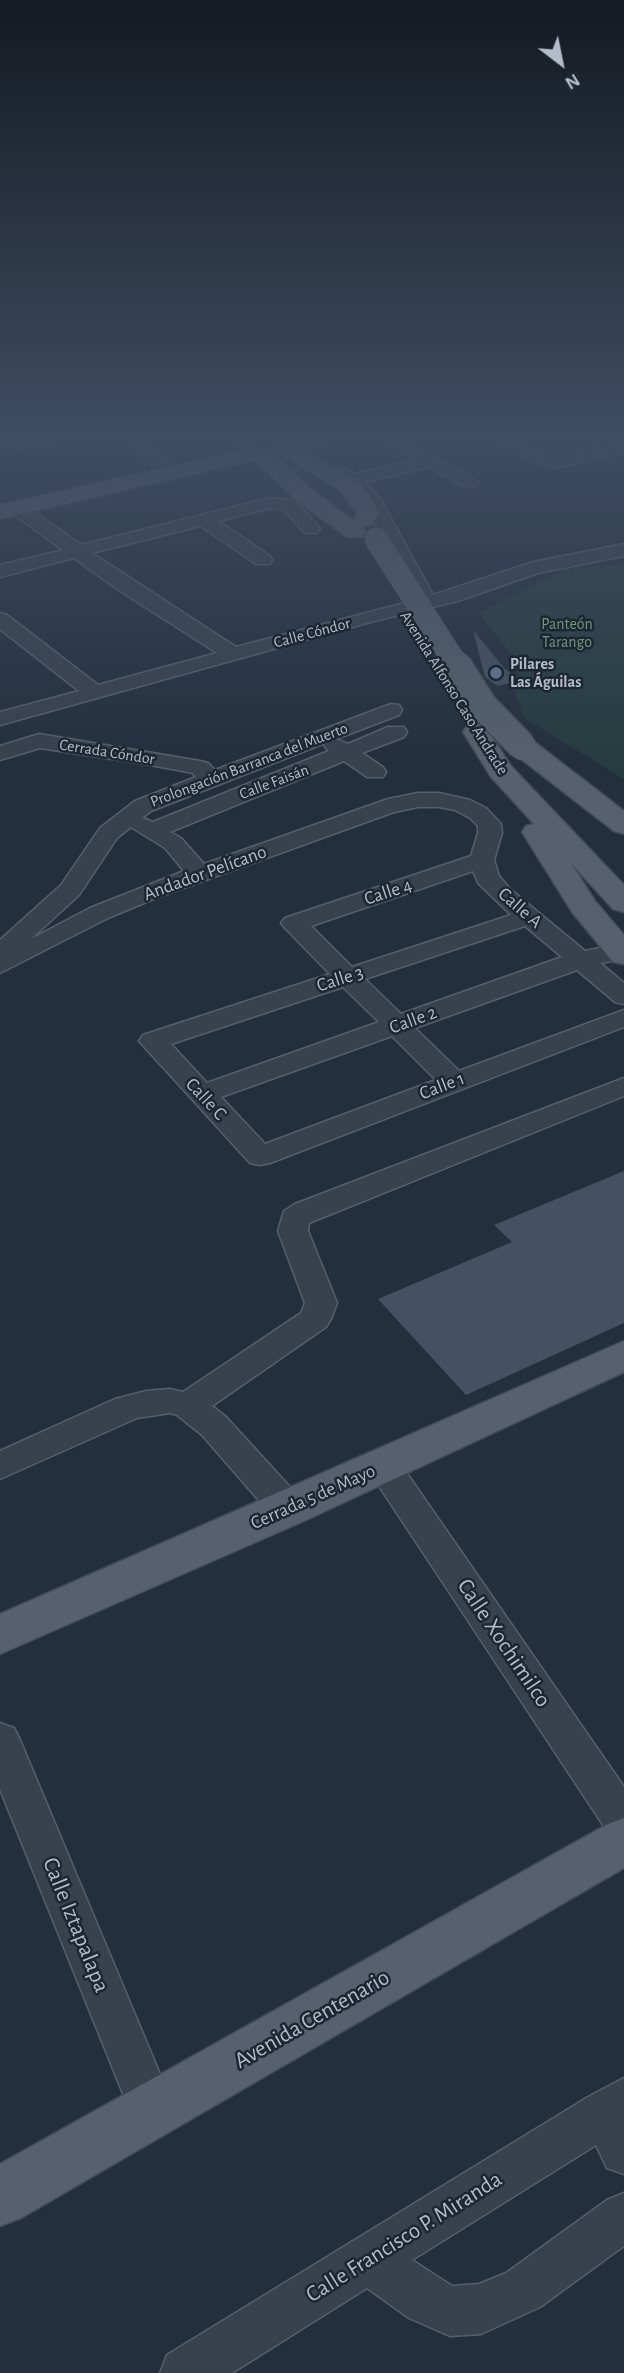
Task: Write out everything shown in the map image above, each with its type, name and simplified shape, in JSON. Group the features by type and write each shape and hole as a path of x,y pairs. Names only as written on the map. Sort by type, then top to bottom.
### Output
{"main road":[{"name":"Avenida Alfonso Caso Andrade","path":"369,543 476,732 501,771 624,903"},
{"name":"Avenida Alfonso Caso Andrade","path":"371,543 482,706 528,750 624,825"},
{"path":"528,750 624,809"},
{"path":"501,771 518,805 583,906 623,957"},
{"name":"Cerrada 5 de Mayo","path":"0,1635 288,1509 624,1355"},
{"name":"Avenida Centenario","path":"0,2197 624,1842"}],"street":[{"path":"64,543 124,585 233,654"},
{"path":"0,571 112,543"},
{"path":"238,543 263,560"},
{"name":"Avenida Alfonso Caso Andrade","path":"395,543 428,603"},
{"name":"Calle Cóndor","path":"0,719 428,603 533,568 624,550"},
{"path":"0,619 95,693"},
{"name":"Prolongación Barranca del Muerto","path":"0,953 71,890 108,833 124,818 143,806 321,737 393,722"},
{"name":"Calle Faisán","path":"152,831 348,752 393,722"},
{"path":"321,737 376,772"},
{"name":"Cerrada Cóndor","path":"0,753 39,741 200,768 210,779"},
{"name":"Andador Pelícano","path":"0,965 99,913 388,806 418,800 439,800 462,806 484,818 489,824 490,833 482,860"},
{"path":"124,818 173,843 199,874"},
{"name":"Calle A","path":"482,860 487,878 501,894 624,996"},
{"name":"Calle 4","path":"348,976 294,923 482,860"},
{"name":"Calle 3","path":"153,1041 528,917"},
{"name":"Calle 2","path":"202,1094 582,959 623,957"},
{"path":"348,976 454,1082"},
{"name":"Calle 1","path":"260,1156 624,1018"},
{"name":"Calle C","path":"153,1041 260,1156"},
{"path":"188,1406 315,1319 321,1303 293,1231 295,1219 306,1211 624,1086"},
{"path":"0,1466 127,1408 170,1401 188,1406 214,1426 288,1509"},
{"name":"Calle Xochimilco","path":"383,1465 624,1821"},
{"name":"Calle Iztapalapa","path":"0,1740 152,2110"},
{"name":"Calle Francisco P. Miranda","path":"185,2373 368,2259 617,2122"},
{"path":"368,2259 427,2300 450,2311 481,2309 523,2290 624,2217"}],"green space":[{"name":"Panteón Tarango","path":"624,565 624,779 524,718 514,689 521,668 479,613 567,568"}],"building":[{"path":"473,630 505,669 520,680 498,686 485,677"},
{"path":"624,1171 624,1323 466,1395 378,1299 512,1242 494,1225"}],"place":[{"name":"Pilares Las Águilas","path":"496,673"}]}
